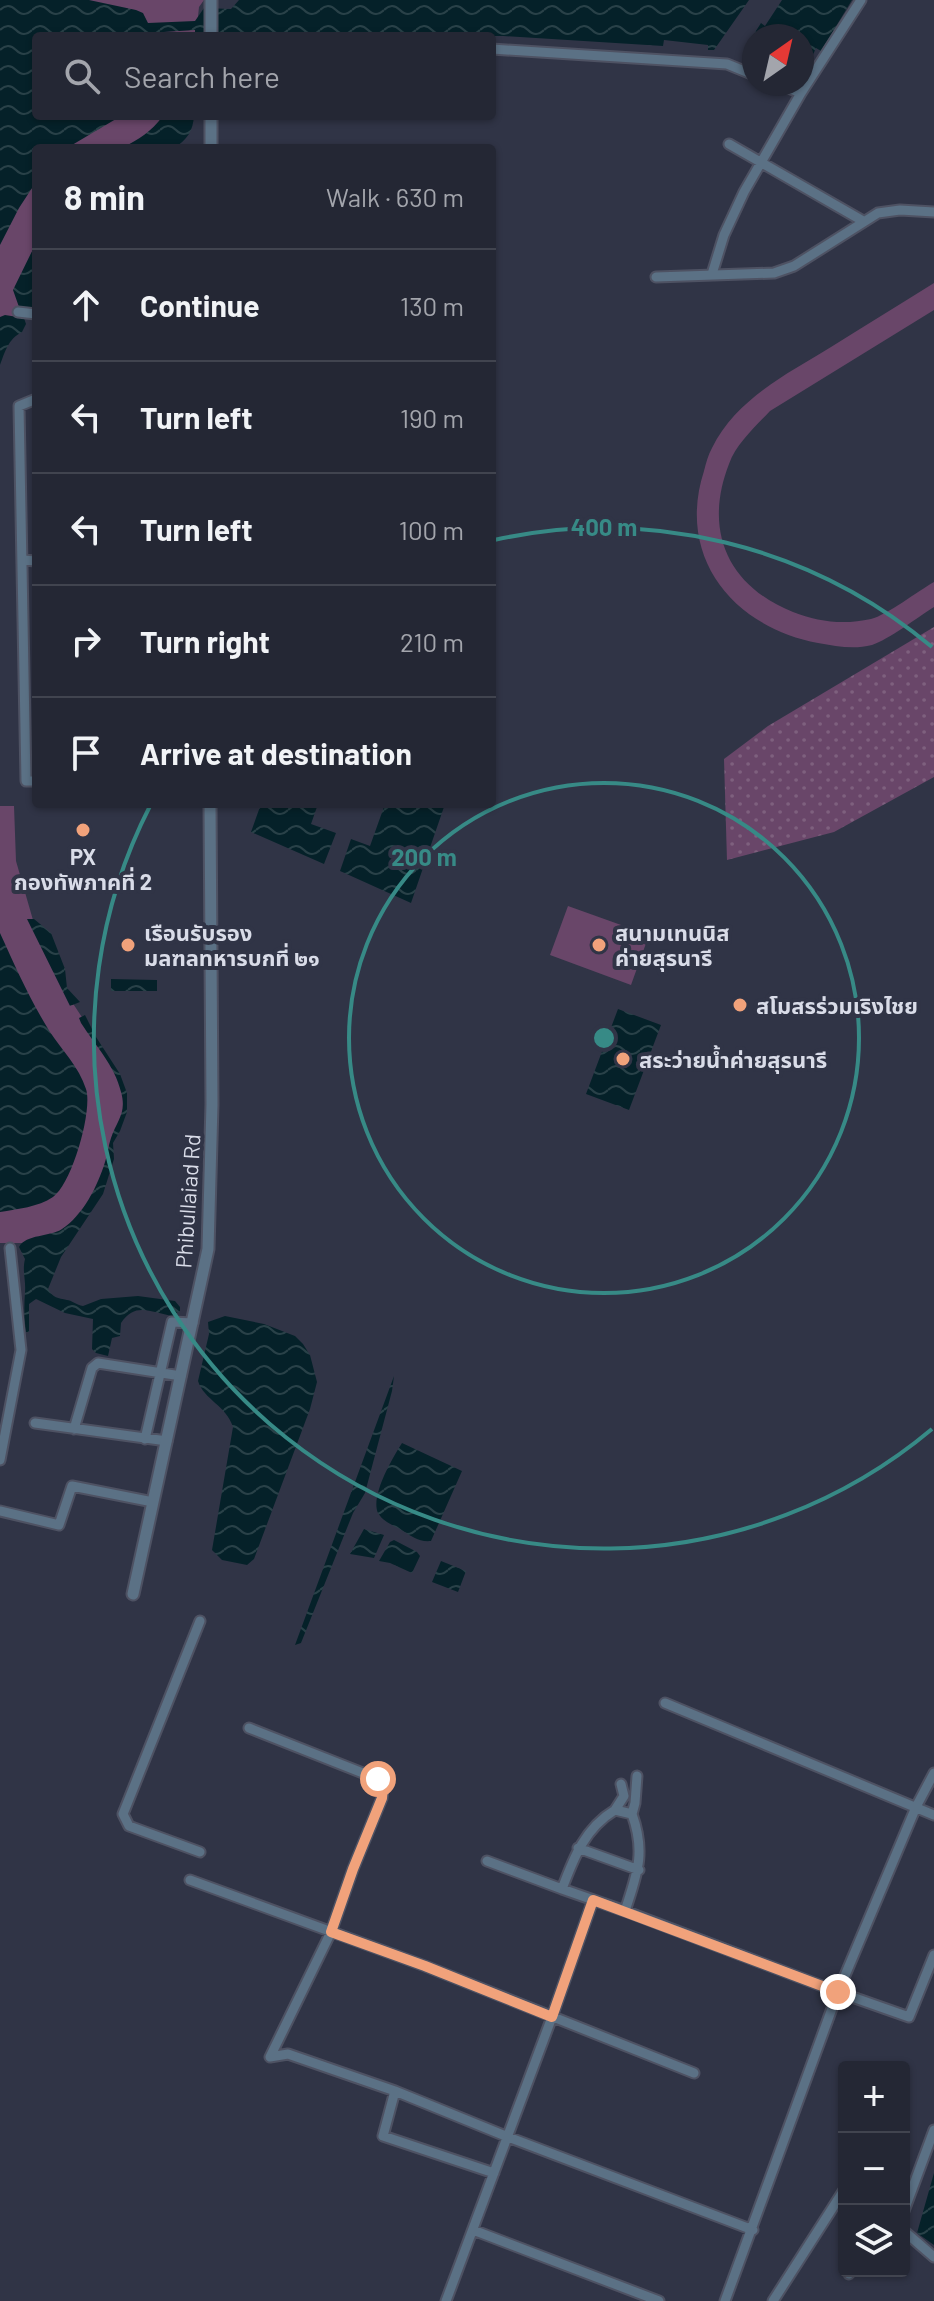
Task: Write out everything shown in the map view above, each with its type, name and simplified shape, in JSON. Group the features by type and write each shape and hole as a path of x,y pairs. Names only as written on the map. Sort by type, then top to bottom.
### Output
{"street":[{"path":"814,73 861,0"},
{"path":"211,2 211,32"},
{"path":"496,49 727,64 742,70"},
{"path":"712,274 724,235 744,192 799,96"},
{"path":"211,120 211,144"},
{"path":"729,144 863,221"},
{"path":"656,277 774,273 794,266 878,213 934,212"},
{"path":"18,312 32,314"},
{"path":"32,401 19,406 26,781 32,781"},
{"path":"23,560 32,561"},
{"name":"Phibullaiad Rd","path":"133,1594 193,1323 209,1234 212,1104 210,808"},
{"path":"0,1460 21,1350 10,1248"},
{"path":"145,1439 172,1322 193,1323"},
{"path":"74,1429 92,1368 98,1363 181,1376"},
{"path":"35,1423 167,1441"},
{"path":"0,1511 59,1525 72,1486 153,1502"},
{"path":"200,1621 123,1814 129,1826 200,1852"},
{"path":"665,1703 934,1815"},
{"path":"249,1728 378,1779 383,1788 382,1798 331,1932 270,2057 288,2054 395,2091 753,2230"},
{"path":"725,2301 838,1992 916,1807 934,1773"},
{"path":"625,1911 639,1870 639,1834 632,1814 637,1776"},
{"path":"562,1889 578,1848 593,1826 615,1810 624,1796 621,1784"},
{"path":"615,1810 632,1814"},
{"path":"578,1848 639,1870"},
{"path":"487,1861 909,2017 934,1955"},
{"path":"190,1880 425,1966 694,2073"},
{"path":"446,2301 593,1900"},
{"path":"395,2091 383,2136 494,2173"},
{"path":"906,2205 934,2130"},
{"path":"773,2301 838,2199"},
{"path":"473,2230 659,2301"},
{"path":"910,2236 934,2257"}],"shaded area":[{"path":"0,0 204,0 199,7 196,32 32,32 32,120 163,120 137,144 32,144 32,265 17,319 0,324"},
{"path":"934,283 934,310 770,411 752,430 729,464 719,512 727,553 737,571 771,601 793,612 831,622 871,619 934,582 934,607 872,645 831,645 788,635 760,621 737,604 719,583 705,559 698,532 697,502 709,453 735,415 764,389"},
{"path":"934,627 934,777 834,832 727,860 724,759 768,726"},
{"path":"0,806 14,806 16,861 35,927 72,1002 112,1063 122,1085 125,1107 100,1188 62,1233 28,1243 0,1243"},
{"name":"สนามเทนนิส ค่ายสุรนารี","path":"568,906 649,935 631,985 550,955"}],"water":[{"path":"0,0 89,0 136,10 143,13 148,23 195,21 204,8 231,9 239,0 749,0 714,50 708,50 708,45 664,40 663,46 496,36 496,32 32,32 32,120 114,120 74,144 32,144 32,188 0,245"},
{"path":"782,0 852,0 821,51 816,48 814,52 814,24 766,24"},
{"path":"159,120 193,120 191,131 180,144 129,144"},
{"path":"32,251 32,309 19,307 13,290"},
{"path":"0,317 24,318 26,324 10,342 0,365"},
{"path":"260,808 317,808 311,824 336,833 324,864 251,832"},
{"path":"384,808 444,808 411,903 340,871 351,839 370,846"},
{"path":"27,919 34,919 51,933 65,969 67,988 80,1002 70,1006"},
{"path":"0,933 43,1020 79,1073 87,1099 84,1129 74,1163 60,1189 41,1203 0,1212"},
{"path":"111,979 157,980 157,991 111,991"},
{"name":"สระว่ายนํ้าค่ายสุรนารี","path":"618,1009 661,1025 629,1110 586,1094"},
{"path":"85,1015 120,1074 127,1093 127,1112 113,1143 114,1159 103,1194 61,1257 48,1289 56,1297 83,1306 101,1299 138,1296 175,1301 180,1307 180,1311 173,1316 144,1310 132,1312 121,1323 120,1336 112,1338 108,1356 92,1349 93,1319 65,1313 36,1299 29,1304 29,1332 26,1332 25,1259 19,1247 27,1240 62,1229 83,1208 98,1180 122,1111 123,1099 118,1082 81,1023 79,1018"},
{"path":"225,1316 264,1324 295,1336 310,1355 317,1382 310,1409 254,1559 247,1565 222,1560 212,1550 233,1427 230,1419 198,1381 209,1334 208,1322"},
{"path":"394,1376 365,1493 353,1513 301,1643 295,1645"},
{"path":"402,1443 462,1471 431,1541 413,1537 386,1522 378,1513 376,1506 380,1487"},
{"path":"364,1529 384,1535 374,1558 350,1554"},
{"path":"394,1540 420,1556 412,1573 379,1561"},
{"path":"441,1561 466,1571 458,1592 432,1582"},
{"path":"934,2173 934,2245 917,2233"}],"place":[{"name":"PX กองทัพภาคที่ 2","path":"83,830"},
{"name":"เรือนรับรอง มลฑลทหารบกที่ ๒๑","path":"128,945"},
{"name":"สนามเทนนิส ค่ายสุรนารี","path":"599,945"},
{"name":"สโมสรร่วมเริงไชย","path":"740,1005"},
{"name":"สระว่ายนํ้าค่ายสุรนารี","path":"623,1059"}],"route":[{"path":"378,1779 383,1788 382,1798 331,1932 552,2017 593,1900 838,1992"}]}
